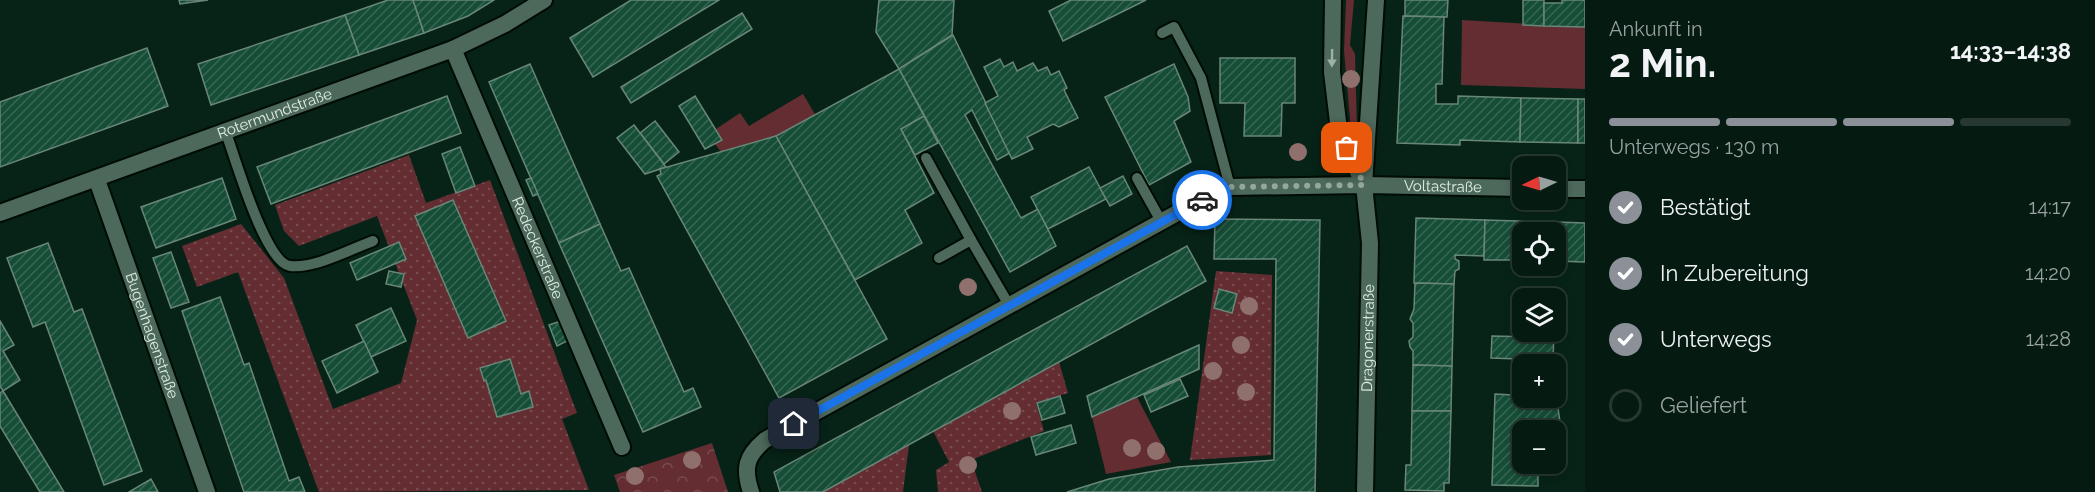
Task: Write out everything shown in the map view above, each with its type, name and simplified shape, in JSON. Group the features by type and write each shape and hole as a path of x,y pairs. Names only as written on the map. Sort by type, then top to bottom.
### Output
{"street":[{"name":"Rotermundstraße","path":"0,213 97,180 453,49 505,24 544,0"},
{"name":"Dragonerstraße","path":"1333,0 1332,72 1339,130 1364,185"},
{"name":"Dragonerstraße","path":"1365,492 1370,243 1364,185 1376,0"},
{"name":"Redeckerstraße","path":"453,49 622,447"},
{"name":"Bugenhagenstraße","path":"97,180 207,492"},
{"name":"Voltastraße","path":"1230,187 1364,185 1512,188"},
{"path":"751,492 746,472 746,459 765,440 1161,221 1230,187"},
{"path":"1566,189 1585,189"}],"lane":[{"path":"1162,33 1174,27 1201,78 1230,187"},
{"path":"226,132 265,238 279,261 288,266 306,266 374,241"},
{"path":"926,158 1009,305"},
{"path":"1137,178 1161,221"},
{"path":"939,258 971,240"}],"green space":[{"path":"1346,0 1354,0 1350,45 1355,54 1357,129 1351,130 1344,51"},
{"path":"1462,20 1585,27 1585,89 1461,85"},
{"path":"803,94 816,116 776,136 721,152 715,144 722,139 716,129 740,113 749,126"},
{"path":"409,155 426,203 490,180 577,413 562,419 589,490 319,492 238,272 197,287 182,246 241,224 284,278 333,409 401,383 417,320 377,216 299,246 284,231 275,205"},
{"path":"1216,271 1272,275 1271,455 1190,460"},
{"path":"1059,362 1068,393 1036,403 1044,431 971,460 982,492 938,492 936,470 949,462 933,431"},
{"path":"1137,397 1171,462 1106,474 1092,417"},
{"path":"712,443 728,492 620,492 614,475"},
{"path":"909,445 903,492 825,492 825,491"}],"building":[{"path":"179,0 208,0 180,4"},
{"path":"388,0 413,0 424,33 359,55 345,15"},
{"path":"413,0 494,0 468,16 424,33"},
{"path":"631,0 719,0 593,77 570,38"},
{"path":"879,0 954,0 952,35 899,69 876,32"},
{"path":"1071,0 1146,0 1063,41 1049,11"},
{"path":"1405,0 1448,0 1447,17 1405,16"},
{"path":"1523,0 1544,0 1544,26 1523,25"},
{"path":"1562,0 1585,0 1585,27 1544,26 1544,3 1562,3"},
{"path":"742,13 752,29 631,103 621,87"},
{"path":"345,15 359,55 211,105 198,64"},
{"path":"1403,16 1444,17 1442,84 1436,84 1436,104 1458,104 1458,96 1521,98 1520,142 1460,140 1460,145 1397,143"},
{"path":"953,35 1010,153 997,160 972,110 965,115 1021,218 1038,209 1056,246 1010,272 899,69"},
{"path":"147,48 168,106 0,167 0,102"},
{"path":"1220,58 1295,58 1295,103 1282,103 1281,136 1244,136 1245,103 1220,103"},
{"path":"1000,59 1004,67 1013,62 1017,71 1033,63 1038,71 1047,67 1051,75 1059,71 1067,88 1064,90 1078,118 1059,127 1053,124 1027,137 1033,149 1012,159 985,103 998,96 984,67"},
{"path":"530,64 600,224 559,243 489,82"},
{"path":"1174,64 1188,97 1190,111 1174,121 1191,162 1149,185 1105,97"},
{"path":"899,69 924,116 901,129 934,193 905,210 922,243 855,280 776,136"},
{"path":"447,96 461,133 271,204 257,167"},
{"path":"695,96 722,140 705,149 679,106"},
{"path":"1521,98 1578,99 1578,143 1520,142"},
{"path":"1578,99 1585,99 1585,143 1578,143"},
{"path":"924,116 938,143 915,155 901,129"},
{"path":"655,121 679,152 664,164 640,133"},
{"path":"634,125 666,167 645,174 617,138"},
{"path":"776,136 887,339 779,398 657,176 661,174 660,169"},
{"path":"460,147 475,186 456,193 442,154"},
{"path":"1089,167 1106,199 1048,229 1031,197"},
{"path":"1123,176 1132,194 1110,206 1100,188"},
{"path":"222,178 236,219 156,248 141,207"},
{"path":"531,178 538,194 533,196 526,180"},
{"path":"453,200 506,321 468,338 415,216"},
{"path":"1416,218 1485,220 1484,256 1455,255 1455,259 1459,261 1459,269 1455,271 1454,284 1414,283"},
{"path":"1215,219 1320,220 1315,492 1067,492 1109,479 1178,467 1274,460 1276,259 1214,259"},
{"path":"1485,220 1556,222 1512,222 1512,260 1484,260"},
{"path":"1566,222 1585,223 1585,262 1566,261"},
{"path":"600,224 621,271 629,268 684,392 693,388 701,407 643,432 559,243"},
{"path":"399,242 406,259 357,280 350,263"},
{"path":"48,243 74,312 82,309 142,471 104,485 45,322 33,327 7,258"},
{"path":"1187,246 1206,281 823,492 780,492 774,472"},
{"path":"171,252 189,302 171,308 153,258"},
{"path":"389,271 404,274 401,287 386,284"},
{"path":"1415,283 1454,284 1452,366 1413,365 1413,351 1409,341 1413,337 1413,323 1410,319 1414,309"},
{"path":"1219,289 1237,294 1232,313 1214,308"},
{"path":"220,297 244,365 249,363 289,481 299,477 305,492 244,492 182,311"},
{"path":"391,308 406,341 371,357 356,325"},
{"path":"0,321 14,345 3,351 20,380 3,391 0,386"},
{"path":"561,321 569,340 557,346 549,325"},
{"path":"1492,336 1512,336 1512,342 1554,342 1553,354 1512,354 1512,359 1491,358"},
{"path":"364,341 378,372 337,393 322,361"},
{"path":"1199,345 1199,369 1092,417 1087,396"},
{"path":"510,359 521,394 529,391 533,407 497,417 480,368"},
{"path":"1413,365 1452,366 1451,411 1412,411"},
{"path":"1180,379 1188,396 1151,412 1144,395"},
{"path":"3,391 64,492 40,492 0,426 0,393"},
{"path":"1495,394 1512,395 1512,408 1558,408 1560,420 1512,420 1512,474 1538,474 1538,486 1492,485"},
{"path":"1060,396 1065,413 1042,420 1037,403"},
{"path":"1412,411 1451,411 1449,483 1444,483 1444,491 1405,490 1406,465 1411,465"},
{"path":"1071,425 1076,443 1036,455 1031,437"},
{"path":"151,479 158,492 129,492"}],"way so far":[{"path":"1202,200 1230,187 1364,185 1347,148"}],"route":[{"path":"794,424 1202,200"}]}
